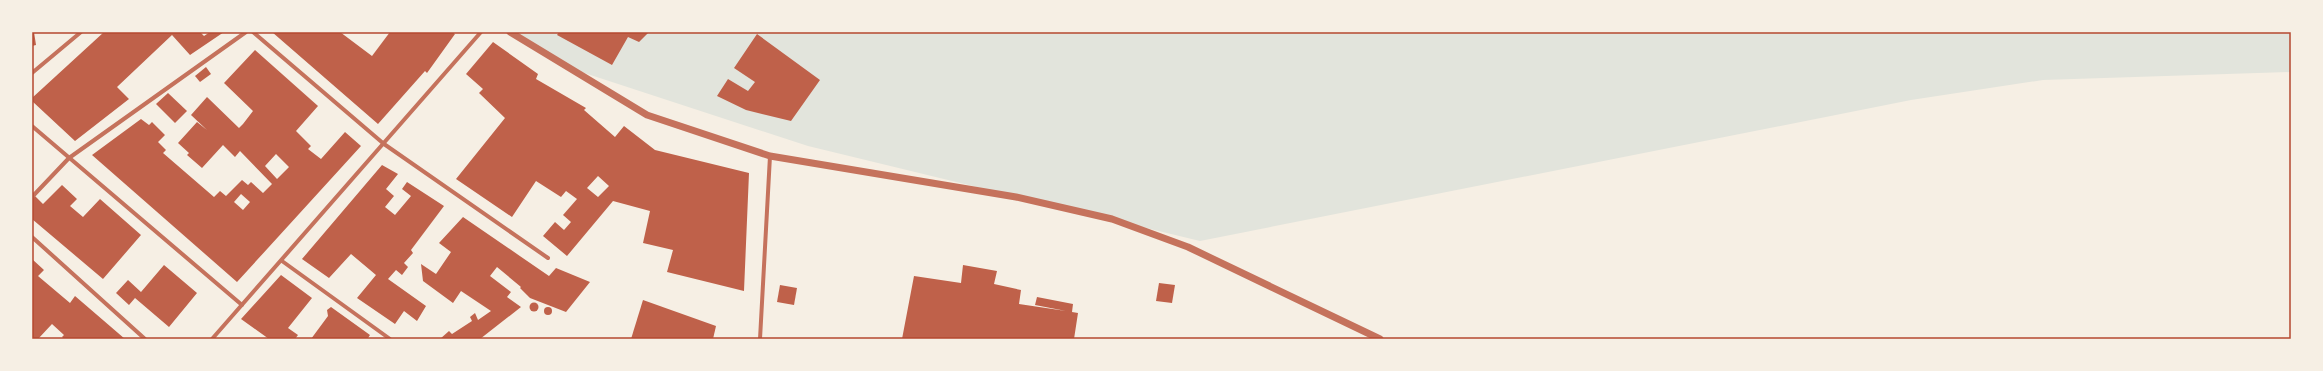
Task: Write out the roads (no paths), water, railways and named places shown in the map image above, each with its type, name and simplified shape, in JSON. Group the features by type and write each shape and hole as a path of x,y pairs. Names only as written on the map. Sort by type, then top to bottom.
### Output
{"street":[{"path":"32,73 81,32"},
{"path":"32,197 69,158 246,32"},
{"path":"253,32 384,144 548,258"},
{"path":"212,339 282,261 481,32"},
{"path":"510,32 647,115 770,156 1016,197 1112,219 1188,247 1380,339"},
{"path":"32,126 242,305"},
{"path":"760,339 770,156"},
{"path":"32,237 145,339"},
{"path":"282,261 390,339"}]}
